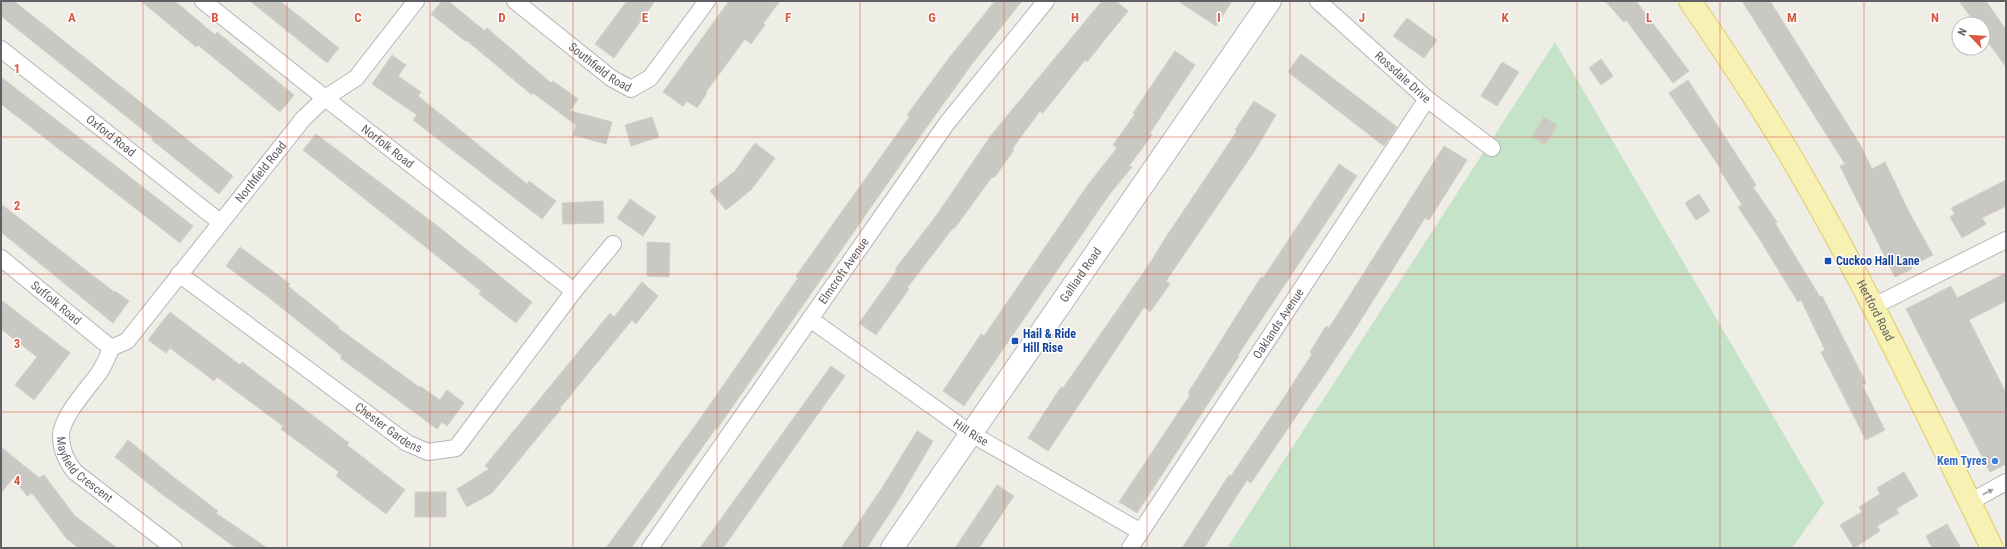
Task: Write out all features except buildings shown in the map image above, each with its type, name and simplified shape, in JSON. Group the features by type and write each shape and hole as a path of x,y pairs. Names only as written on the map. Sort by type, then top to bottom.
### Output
{"main road":[{"name":"Hertford Road","path":"1690,1 1750,90 1806,181 1872,307 1992,548"}],"street":[{"name":"Norfolk Road","path":"203,1 325,98 574,291"},
{"name":"Northfield Road","path":"111,348 127,341 302,119 325,98 356,78 416,1"},
{"name":"Southfield Road","path":"515,1 611,78 630,89 650,78 707,1"},
{"name":"Elmcroft Avenue","path":"650,548 947,123 1046,1"},
{"name":"Galliard Road","path":"892,548 970,433 1270,1"},
{"name":"Rossdale Drive","path":"1318,1 1427,99 1492,148"},
{"name":"Oxford Road","path":"1,49 220,222"},
{"name":"Oaklands Avenue","path":"1130,548 1427,99"},
{"path":"1872,307 2006,240"},
{"name":"Chester Gardens","path":"179,274 407,443 428,452 456,448 574,291 613,244"},
{"name":"Suffolk Road","path":"1,258 111,348"},
{"name":"Hill Rise","path":"810,318 970,433 1141,532"},
{"name":"Mayfield Crescent","path":"111,348 100,371 66,420 61,434 62,449 66,462 75,472 174,548"},
{"path":"1970,502 2006,482"}],"green space":[{"path":"1555,42 1824,503 1792,548 1227,548"}],"place":[{"name":"Cuckoo Hall Lane","path":"1828,261"},
{"name":"Hail & Ride Hill Rise","path":"1015,341"},
{"name":"Kem Tyres","path":"1995,461"}]}
